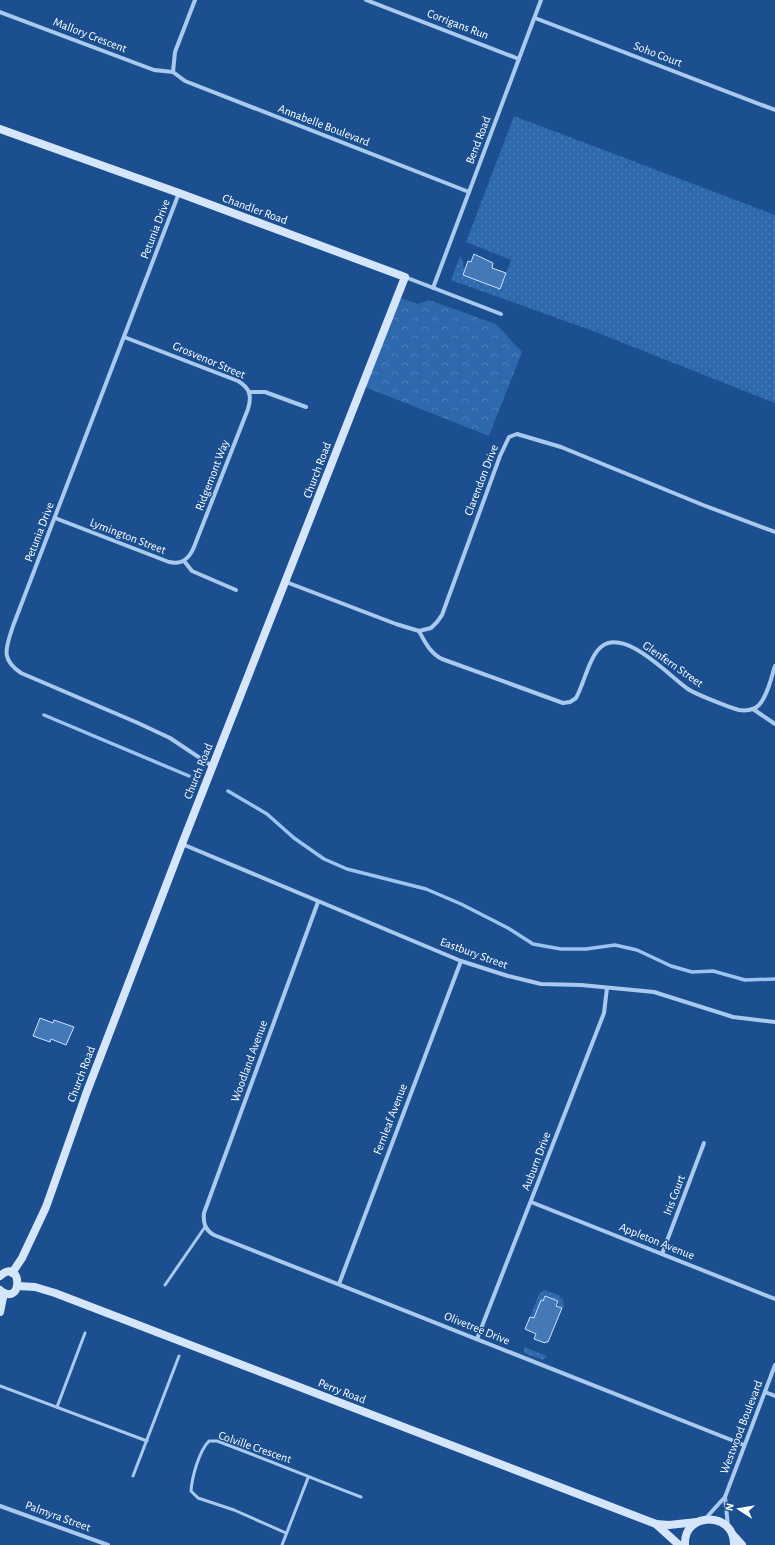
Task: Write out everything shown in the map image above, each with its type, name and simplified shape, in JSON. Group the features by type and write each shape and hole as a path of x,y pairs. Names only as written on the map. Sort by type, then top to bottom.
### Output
{"main road":[{"name":"Chandler Road","path":"0,129 179,193 405,277"},
{"name":"Church Road","path":"12,1273 22,1258 46,1207 86,1094 182,844 405,277"},
{"path":"0,1276 5,1272 12,1273 17,1277 18,1286 11,1293 2,1291 0,1312"},
{"name":"Perry Road","path":"18,1286 35,1287 55,1293 656,1524 669,1525 701,1521"},
{"path":"685,1545 686,1534 691,1527 701,1521 718,1521 730,1531 742,1545"},
{"name":"Perry Road","path":"656,1524 679,1545"},
{"path":"730,1531 734,1545"}],"street":[{"path":"173,72 175,52 195,0"},
{"name":"Corrigans Run","path":"366,0 519,59"},
{"name":"Bend Road","path":"433,288 542,0"},
{"name":"Mallory Crescent","path":"0,12 154,70 173,72"},
{"name":"Soho Court","path":"535,18 775,110"},
{"name":"Annabelle Boulevard","path":"173,72 184,81 469,192"},
{"name":"Petunia Drive","path":"179,193 7,643 5,656 8,664 21,673 170,738 213,766"},
{"name":"Chandler Road","path":"405,277 501,314"},
{"name":"Grosvenor Street","path":"124,337 238,381 250,392 266,392 306,407"},
{"name":"Ridgemont Way","path":"184,561 192,552 197,540 248,409 250,392"},
{"name":"Clarendon Drive","path":"419,631 431,628 442,614 500,456 509,437 517,434 532,437 561,447 703,505 775,532"},
{"name":"Lymington Street","path":"55,518 169,562 179,563 184,561"},
{"path":"184,561 192,571 236,590"},
{"path":"286,582 396,624 419,631"},
{"name":"Glenfern Street","path":"419,631 434,655 563,703 570,702 576,698 595,654 601,646 607,643 615,642 623,643 645,654 690,691 738,710 753,709"},
{"path":"775,666 763,698 759,705 753,709 775,724"},
{"name":"Eastbury Street","path":"182,844 461,961 508,976 541,984 654,992 732,1017 775,1022"},
{"name":"Woodland Avenue","path":"205,1227 203,1220 204,1213 318,902"},
{"name":"Fernleaf Avenue","path":"339,1284 461,961"},
{"name":"Auburn Drive","path":"477,1339 604,1013 608,988"},
{"name":"Iris Court","path":"662,1254 704,1143"},
{"name":"Appleton Avenue","path":"531,1202 775,1299"},
{"name":"Olivetree Drive","path":"205,1227 208,1232 214,1235 744,1445"},
{"name":"Westwood Boulevard","path":"701,1521 725,1497 775,1365"},
{"path":"765,1392 775,1396"},
{"name":"Westwood Boulevard","path":"725,1497 730,1531"},
{"name":"Palmyra Street","path":"0,1506 108,1545"}],"lane":[{"path":"166,1285 205,1227"},
{"path":"57,1407 85,1333"},
{"path":"133,1476 179,1356"},
{"path":"0,1386 147,1441"},
{"name":"Colville Crescent","path":"286,1533 234,1510 198,1498 191,1491 192,1481 204,1446 209,1441 217,1441 287,1467 308,1478 361,1497"},
{"path":"282,1545 308,1478"}],"green space":[{"path":"514,116 775,215 775,403 593,331 451,280 460,256 465,268 463,275 500,289 511,260 466,242"},
{"path":"400,298 418,304 429,300 496,324 522,352 489,436 365,387"},
{"path":"544,1290 559,1295 560,1298 563,1299 564,1308 558,1306 559,1301 545,1296 543,1301 541,1301 534,1318 530,1317 539,1294"},
{"path":"524,1347 547,1356 543,1360 524,1353"}],"building":[{"path":"474,254 493,263 492,268 506,273 500,289 463,275 468,261 471,262"},
{"path":"40,1018 53,1023 54,1020 74,1027 66,1045 51,1039 50,1042 33,1036"},
{"path":"545,1296 558,1301 556,1306 562,1308 548,1342 545,1343 534,1339 536,1334 525,1329 530,1317 534,1318 541,1300 543,1301"}],"waterway":[{"path":"44,715 189,776"},
{"path":"228,791 267,814 294,838 324,859 347,869 426,889 461,904 508,928 533,944 561,949 586,949 615,945 637,950 671,966 692,972 713,971 745,980 775,979"}]}
